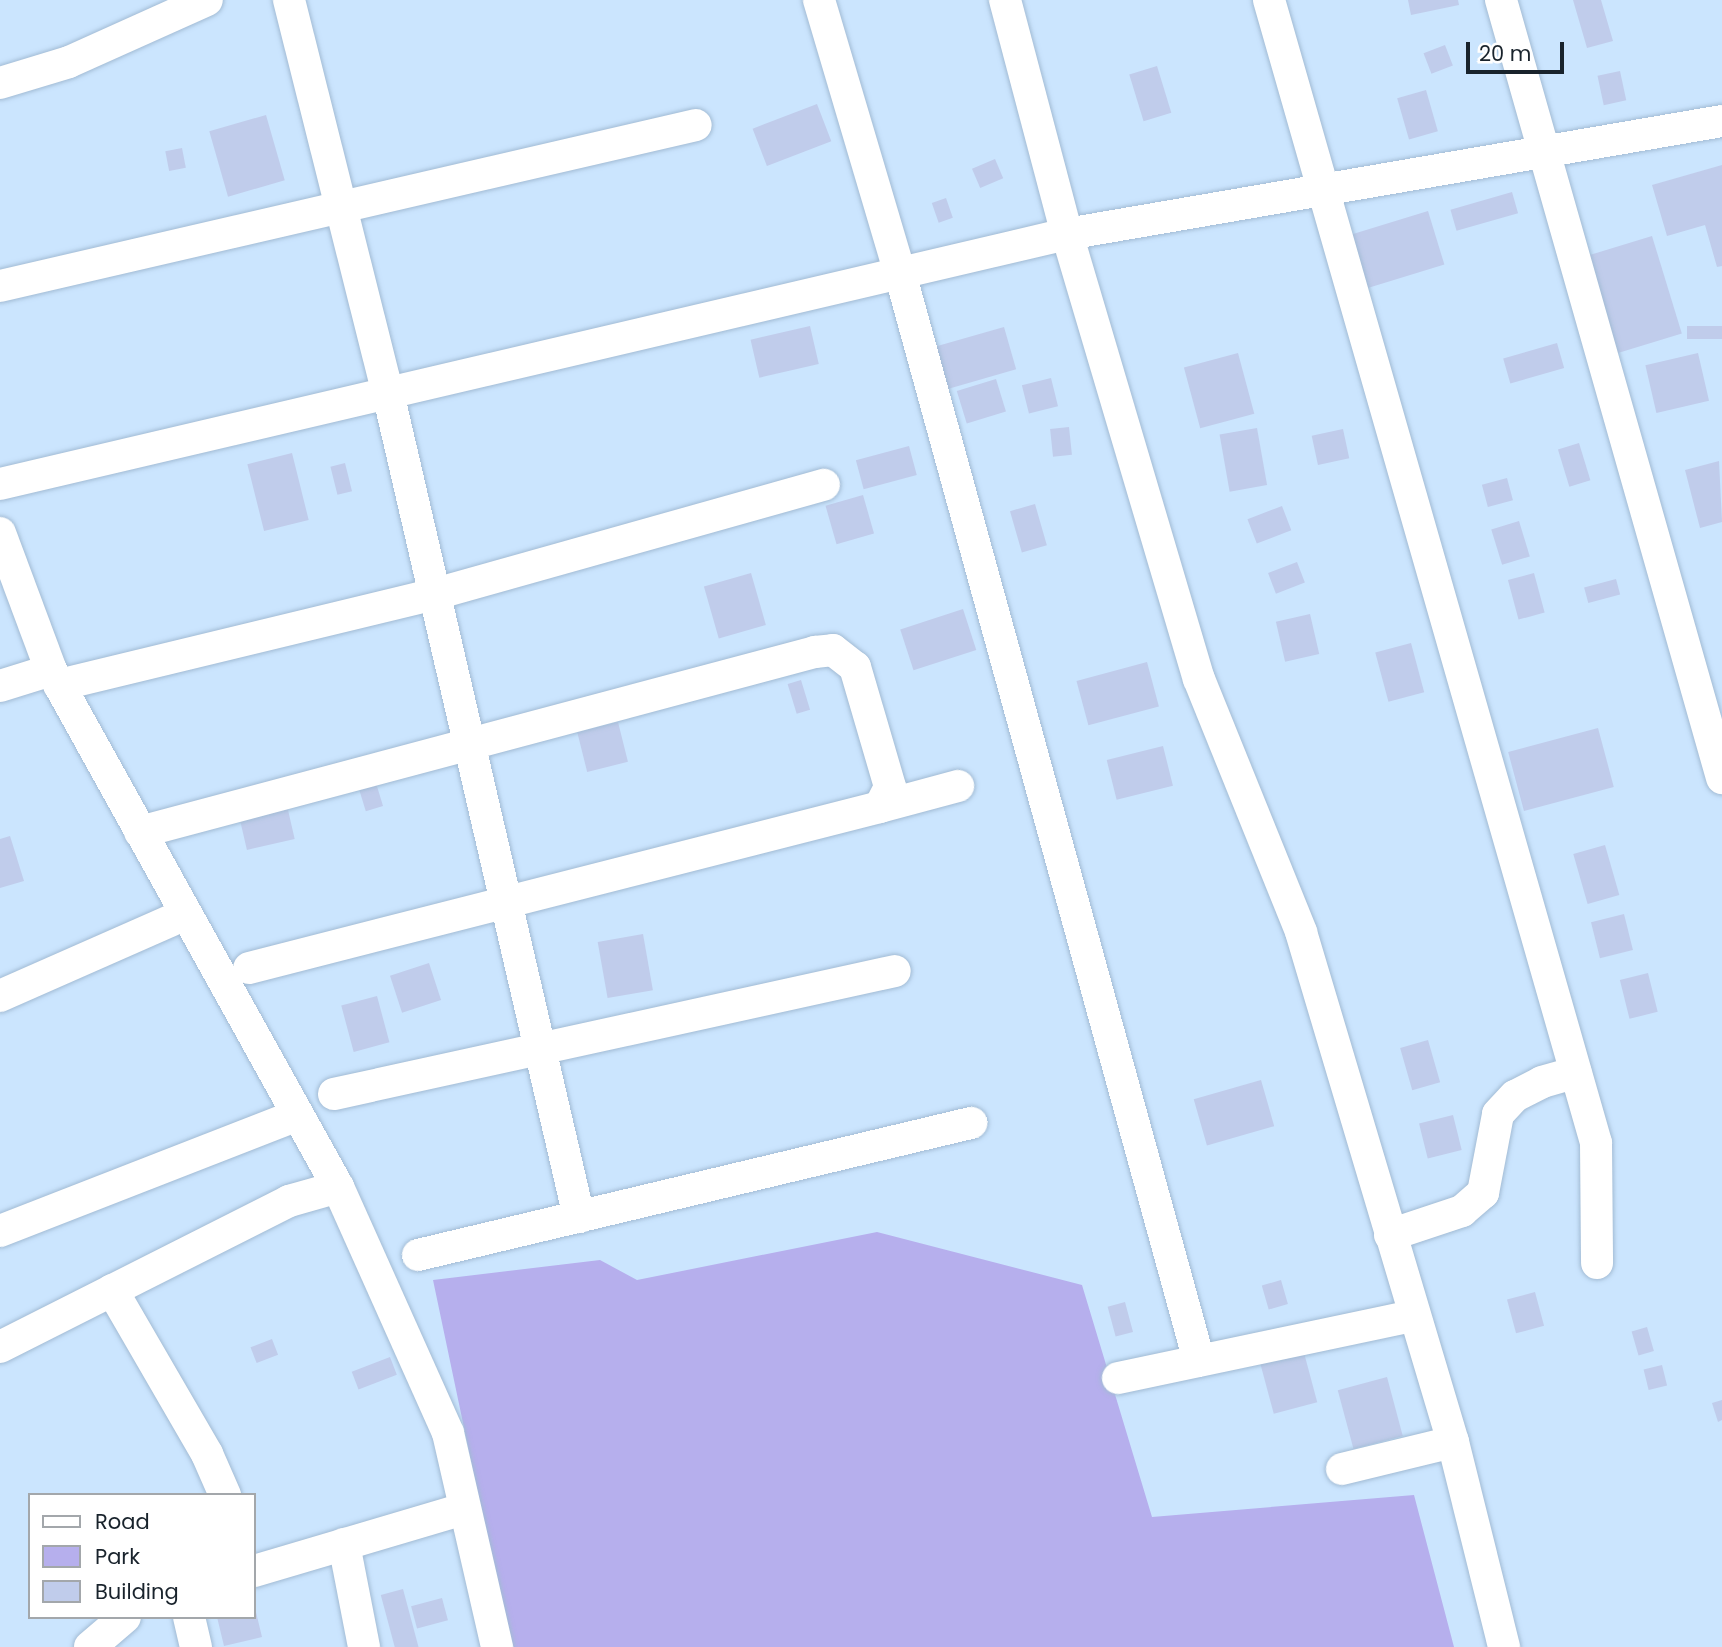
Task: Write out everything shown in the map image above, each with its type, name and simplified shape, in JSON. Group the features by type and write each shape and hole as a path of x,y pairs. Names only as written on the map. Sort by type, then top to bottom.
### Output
{"street":[{"path":"0,83 69,62 207,0"},
{"path":"289,0 388,393 579,1217"},
{"path":"819,0 900,274 1199,1361"},
{"path":"1005,0 1067,234 1199,679 1301,932 1453,1442 1504,1647"},
{"path":"1269,0 1596,1143 1597,1263"},
{"path":"1501,0 1722,778"},
{"path":"0,484 1067,234 1722,121"},
{"path":"0,286 696,125"},
{"path":"0,686 55,678 435,594 824,485"},
{"path":"0,533 55,678 338,1187 449,1433 463,1509 497,1647"},
{"path":"140,832 833,650 855,667 891,788 880,807"},
{"path":"249,968 507,904 958,786"},
{"path":"0,996 186,914"},
{"path":"334,1094 541,1051 895,971"},
{"path":"1390,1236 1462,1211 1483,1193 1498,1114 1516,1096 1542,1082 1576,1072"},
{"path":"0,1231 297,1115"},
{"path":"418,1255 971,1123"},
{"path":"0,1346 289,1202 338,1187"},
{"path":"112,1290 207,1454 224,1493"},
{"path":"1118,1378 1413,1315"},
{"path":"1342,1469 1453,1442"},
{"path":"256,1566 344,1545 463,1509"},
{"path":"344,1545 364,1647"},
{"path":"90,1647 123,1619"},
{"path":"189,1619 196,1647"}],"green space":[{"path":"877,1232 1082,1285 1152,1517 1414,1495 1454,1647 510,1647 433,1280 600,1260 637,1280"}],"building":[{"path":"1408,0 1458,0 1459,5 1411,15"},
{"path":"1573,0 1601,0 1613,41 1587,48"},
{"path":"1445,45 1453,66 1431,74 1424,53"},
{"path":"1157,66 1171,113 1144,121 1129,74"},
{"path":"1620,71 1626,100 1604,105 1598,76"},
{"path":"1426,90 1438,131 1409,140 1397,98"},
{"path":"817,104 831,141 767,166 753,129"},
{"path":"266,115 285,180 228,197 209,131"},
{"path":"182,148 186,168 169,171 165,151"},
{"path":"995,159 1003,178 980,188 972,169"},
{"path":"1722,165 1722,266 1717,267 1705,225 1667,236 1652,185"},
{"path":"1512,192 1518,213 1457,231 1450,210"},
{"path":"946,198 953,218 939,223 932,203"},
{"path":"1428,211 1444,265 1356,291 1340,238"},
{"path":"1652,236 1682,334 1608,356 1578,259"},
{"path":"810,326 819,364 759,378 751,340"},
{"path":"1687,326 1722,326 1722,339 1687,339"},
{"path":"1004,327 1016,369 947,389 935,347"},
{"path":"1557,343 1564,368 1510,383 1503,358"},
{"path":"1238,353 1254,414 1200,428 1184,367"},
{"path":"1698,353 1709,401 1656,413 1645,365"},
{"path":"1051,378 1058,406 1029,413 1022,385"},
{"path":"996,379 1006,412 967,424 957,391"},
{"path":"1069,427 1072,455 1053,457 1050,429"},
{"path":"1257,428 1267,485 1230,492 1220,435"},
{"path":"1343,429 1349,458 1318,465 1312,436"},
{"path":"1579,443 1590,480 1569,487 1558,449"},
{"path":"909,446 917,475 864,489 856,460"},
{"path":"292,453 309,520 264,531 247,464"},
{"path":"1719,461 1722,522 1700,528 1685,470"},
{"path":"345,463 352,491 337,495 330,467"},
{"path":"1507,478 1513,500 1488,507 1482,485"},
{"path":"863,495 874,533 837,544 826,506"},
{"path":"1035,504 1047,545 1022,553 1010,511"},
{"path":"1282,506 1291,530 1257,544 1247,519"},
{"path":"1519,521 1530,556 1502,565 1491,529"},
{"path":"1297,562 1305,583 1276,594 1268,573"},
{"path":"751,573 766,625 719,638 704,587"},
{"path":"1534,573 1545,613 1519,620 1508,580"},
{"path":"1616,579 1620,594 1588,603 1584,588"},
{"path":"963,609 976,650 914,670 900,629"},
{"path":"1310,614 1319,654 1285,662 1276,622"},
{"path":"1411,643 1424,692 1388,702 1375,653"},
{"path":"1147,662 1159,706 1088,725 1076,681"},
{"path":"801,680 810,710 797,714 788,684"},
{"path":"618,722 628,762 587,772 577,732"},
{"path":"1598,728 1614,787 1524,811 1508,752"},
{"path":"1163,746 1173,786 1117,800 1107,760"},
{"path":"376,783 383,806 366,811 359,788"},
{"path":"285,797 295,839 247,850 237,808"},
{"path":"10,836 24,881 0,888 0,839"},
{"path":"1605,845 1619,895 1588,904 1573,854"},
{"path":"1624,914 1633,950 1600,958 1591,922"},
{"path":"643,934 653,990 608,998 598,942"},
{"path":"429,963 441,1000 402,1013 390,976"},
{"path":"1648,973 1658,1012 1630,1019 1620,980"},
{"path":"377,996 389,1042 354,1052 341,1006"},
{"path":"1428,1040 1440,1082 1412,1090 1400,1048"},
{"path":"1261,1080 1274,1126 1207,1145 1194,1099"},
{"path":"1453,1115 1462,1150 1428,1158 1419,1123"},
{"path":"1281,1280 1288,1304 1269,1310 1262,1286"},
{"path":"1535,1292 1544,1326 1516,1333 1507,1300"},
{"path":"1125,1302 1133,1332 1116,1337 1108,1307"},
{"path":"1647,1327 1654,1351 1639,1355 1632,1331"},
{"path":"272,1339 278,1355 257,1363 251,1347"},
{"path":"1303,1349 1317,1402 1274,1414 1260,1361"},
{"path":"390,1357 397,1375 359,1389 352,1372"},
{"path":"1662,1365 1667,1385 1649,1390 1644,1370"},
{"path":"1387,1377 1403,1436 1354,1449 1338,1390"},
{"path":"1722,1400 1722,1420 1718,1422 1712,1403"},
{"path":"403,1589 419,1647 395,1647 381,1595"},
{"path":"442,1598 448,1620 417,1628 411,1606"},
{"path":"256,1612 262,1637 224,1646 217,1619 256,1619"}]}
